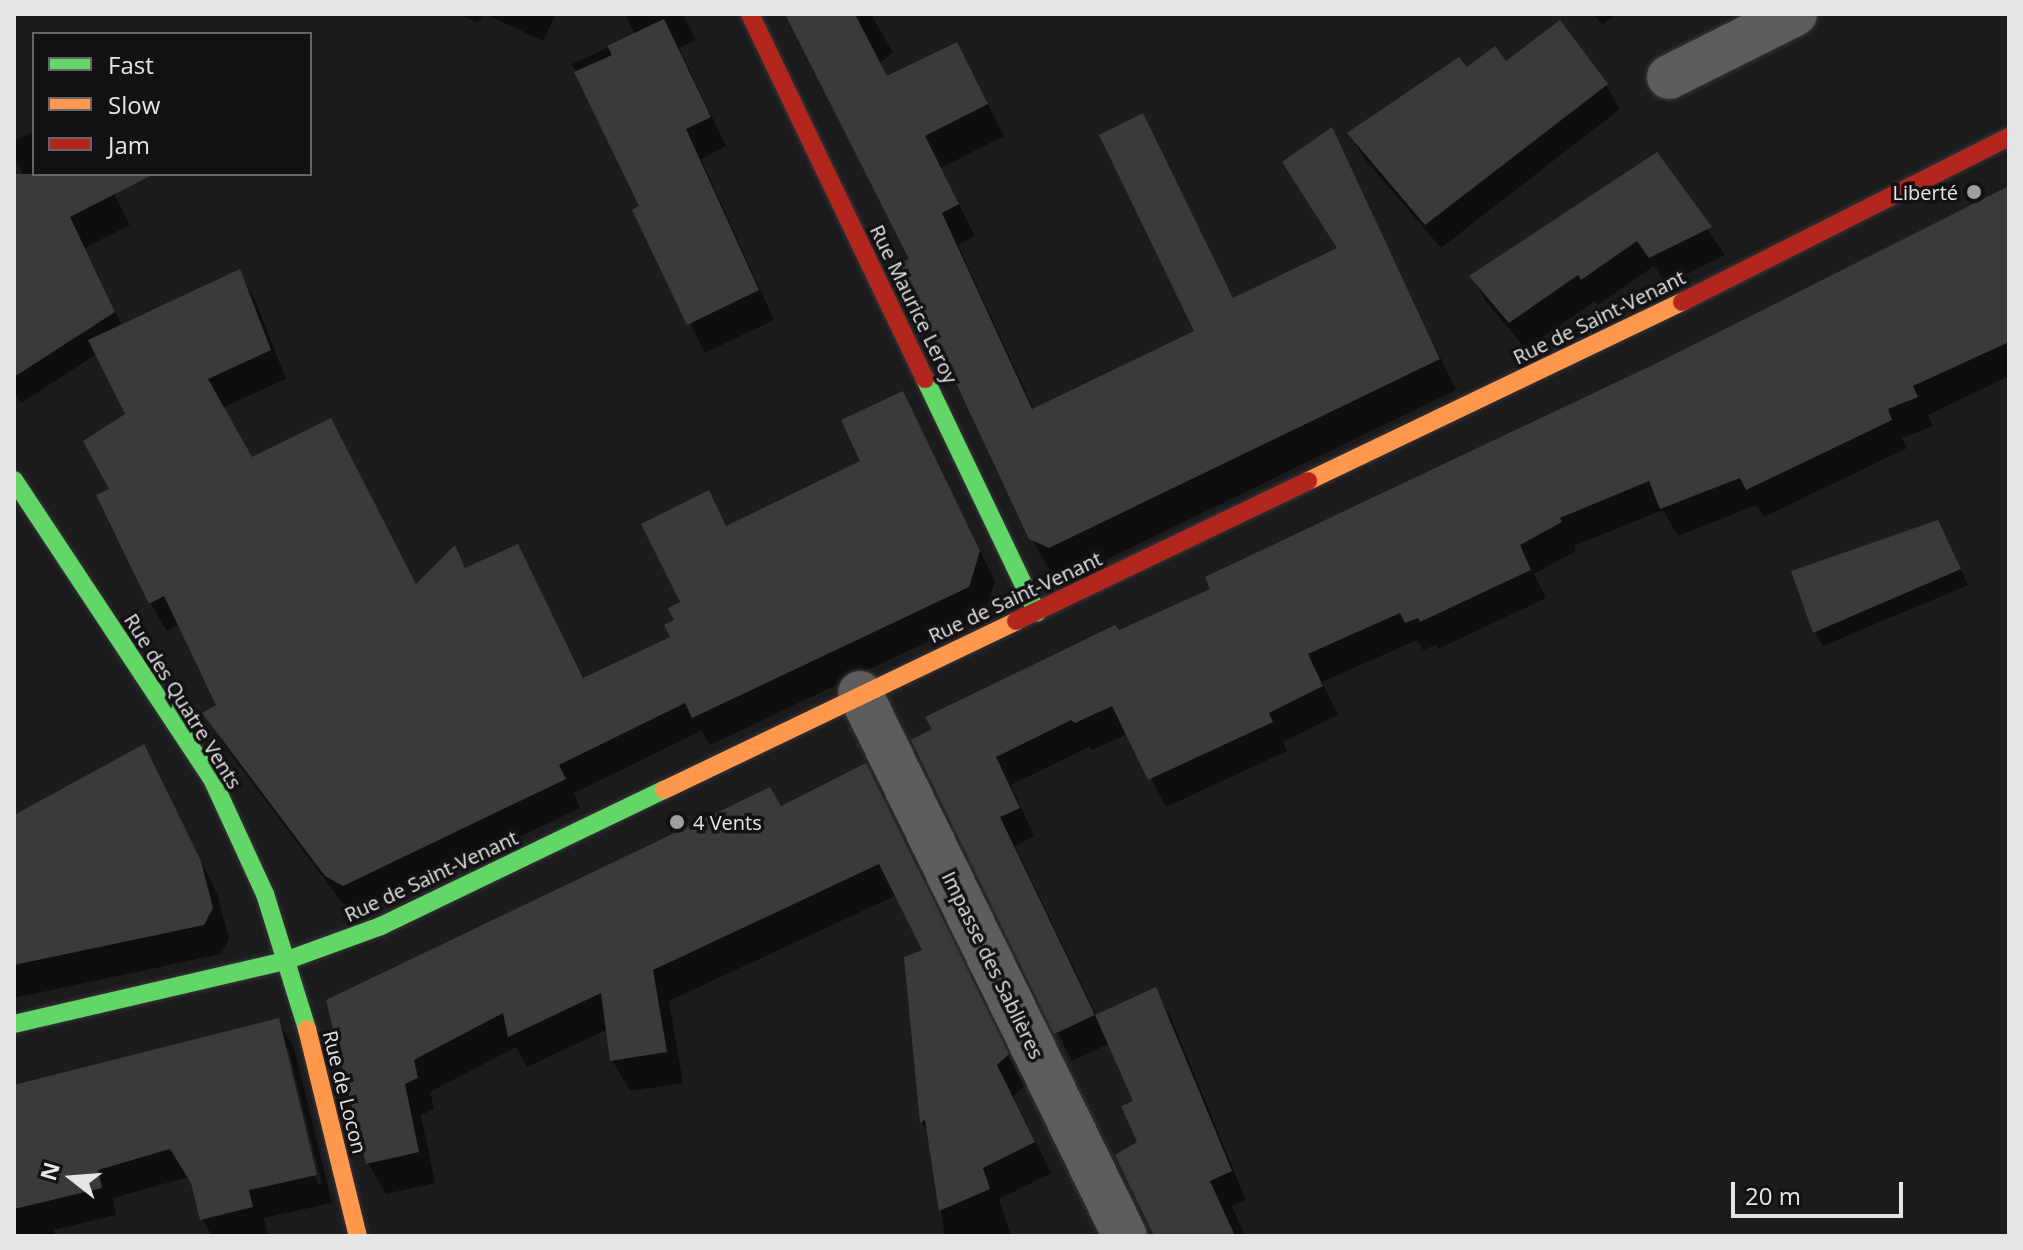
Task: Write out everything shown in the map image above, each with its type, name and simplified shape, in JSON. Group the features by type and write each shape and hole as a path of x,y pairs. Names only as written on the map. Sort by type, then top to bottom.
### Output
{"main road":[{"name":"Rue Maurice Leroy","path":"750,14 1037,613"},
{"name":"Rue de Saint-Venant","path":"14,1024 285,961 381,926 860,693 1037,613 1690,298 2009,137"},
{"name":"Rue des Quatre Vents","path":"14,480 212,779 265,894 285,961"},
{"name":"Rue de Locon","path":"285,961 301,1003 358,1236"}],"street":[{"path":"1669,77 1795,14"},
{"name":"Impasse des Sablières","path":"860,693 1125,1236"}],"building":[{"path":"785,14 855,14 887,76 957,42 988,104 925,136 959,204 942,213 1032,409 1194,331 1099,135 1143,113 1233,298 1337,248 1282,162 1332,127 1440,359 1049,548 1029,539 900,263 909,259"},
{"path":"664,19 711,117 686,129 759,290 687,325 632,210 639,206 574,72 612,55 607,46"},
{"path":"1560,20 1608,84 1425,225 1347,133 1459,57 1467,67 1495,46 1506,61"},
{"path":"1657,152 1712,227 1649,258 1637,241 1581,280 1578,275 1509,323 1469,276"},
{"path":"14,174 150,176 70,217 115,312 14,377"},
{"path":"2009,186 2009,342 1913,386 1918,397 1888,409 1892,420 1746,490 1740,478 1660,509 1649,481 1560,518 1562,522 1520,545 1531,570 1420,622 1418,618 1405,623 1400,613 1308,654 1323,686 1269,713 1273,722 1148,780 1112,706 1075,723 1071,720 996,757 1020,808 1000,817 1095,1015 1054,1034 911,740 932,729 925,717 1115,625 1119,630 1210,589 1205,577 1659,362"},
{"path":"240,269 271,350 208,379 252,457 331,418 416,584 455,545 465,568 518,544 583,678 670,637 664,625 674,620 668,608 680,602 641,524 709,490 726,526 860,461 841,420 903,391 980,551 969,587 692,718 685,703 559,765 566,779 343,886 325,876 202,713 216,705 164,596 149,604 96,495 109,489 83,441 125,414 88,340"},
{"path":"1938,520 1961,569 1813,633 1791,571"},
{"path":"144,744 201,861 213,908 204,925 14,965 14,815"},
{"path":"866,763 1009,1054 997,1065 1035,1142 983,1168 990,1189 939,1211 925,1120 920,1123 904,957 922,950 879,864 653,970 667,1052 610,1061 601,993 508,1037 503,1013 414,1060 418,1078 405,1084 419,1152 366,1164 326,1000 770,787 781,806"},
{"path":"1156,987 1232,1171 1210,1181 1235,1236 1154,1236 1115,1155 1137,1142 1121,1106 1133,1101 1095,1015"},
{"path":"279,1018 317,1175 249,1190 253,1207 200,1220 191,1183 170,1149 98,1170 102,1188 14,1209 14,1085"}],"traffic: fast":[{"path":"925,379 1037,613"},
{"path":"14,480 212,779 265,894 307,1029"},
{"path":"14,1024 285,961 381,926 664,790"}],"traffic: slow":[{"path":"1308,481 1682,302"},
{"path":"664,790 1016,621"},
{"path":"307,1029 358,1236"}],"traffic: jam":[{"path":"750,14 925,379"},
{"path":"1682,302 2009,137"},
{"path":"1016,621 1308,481"}],"place":[{"name":"Liberté","path":"1974,192"},
{"name":"4 Vents","path":"677,822"}]}
